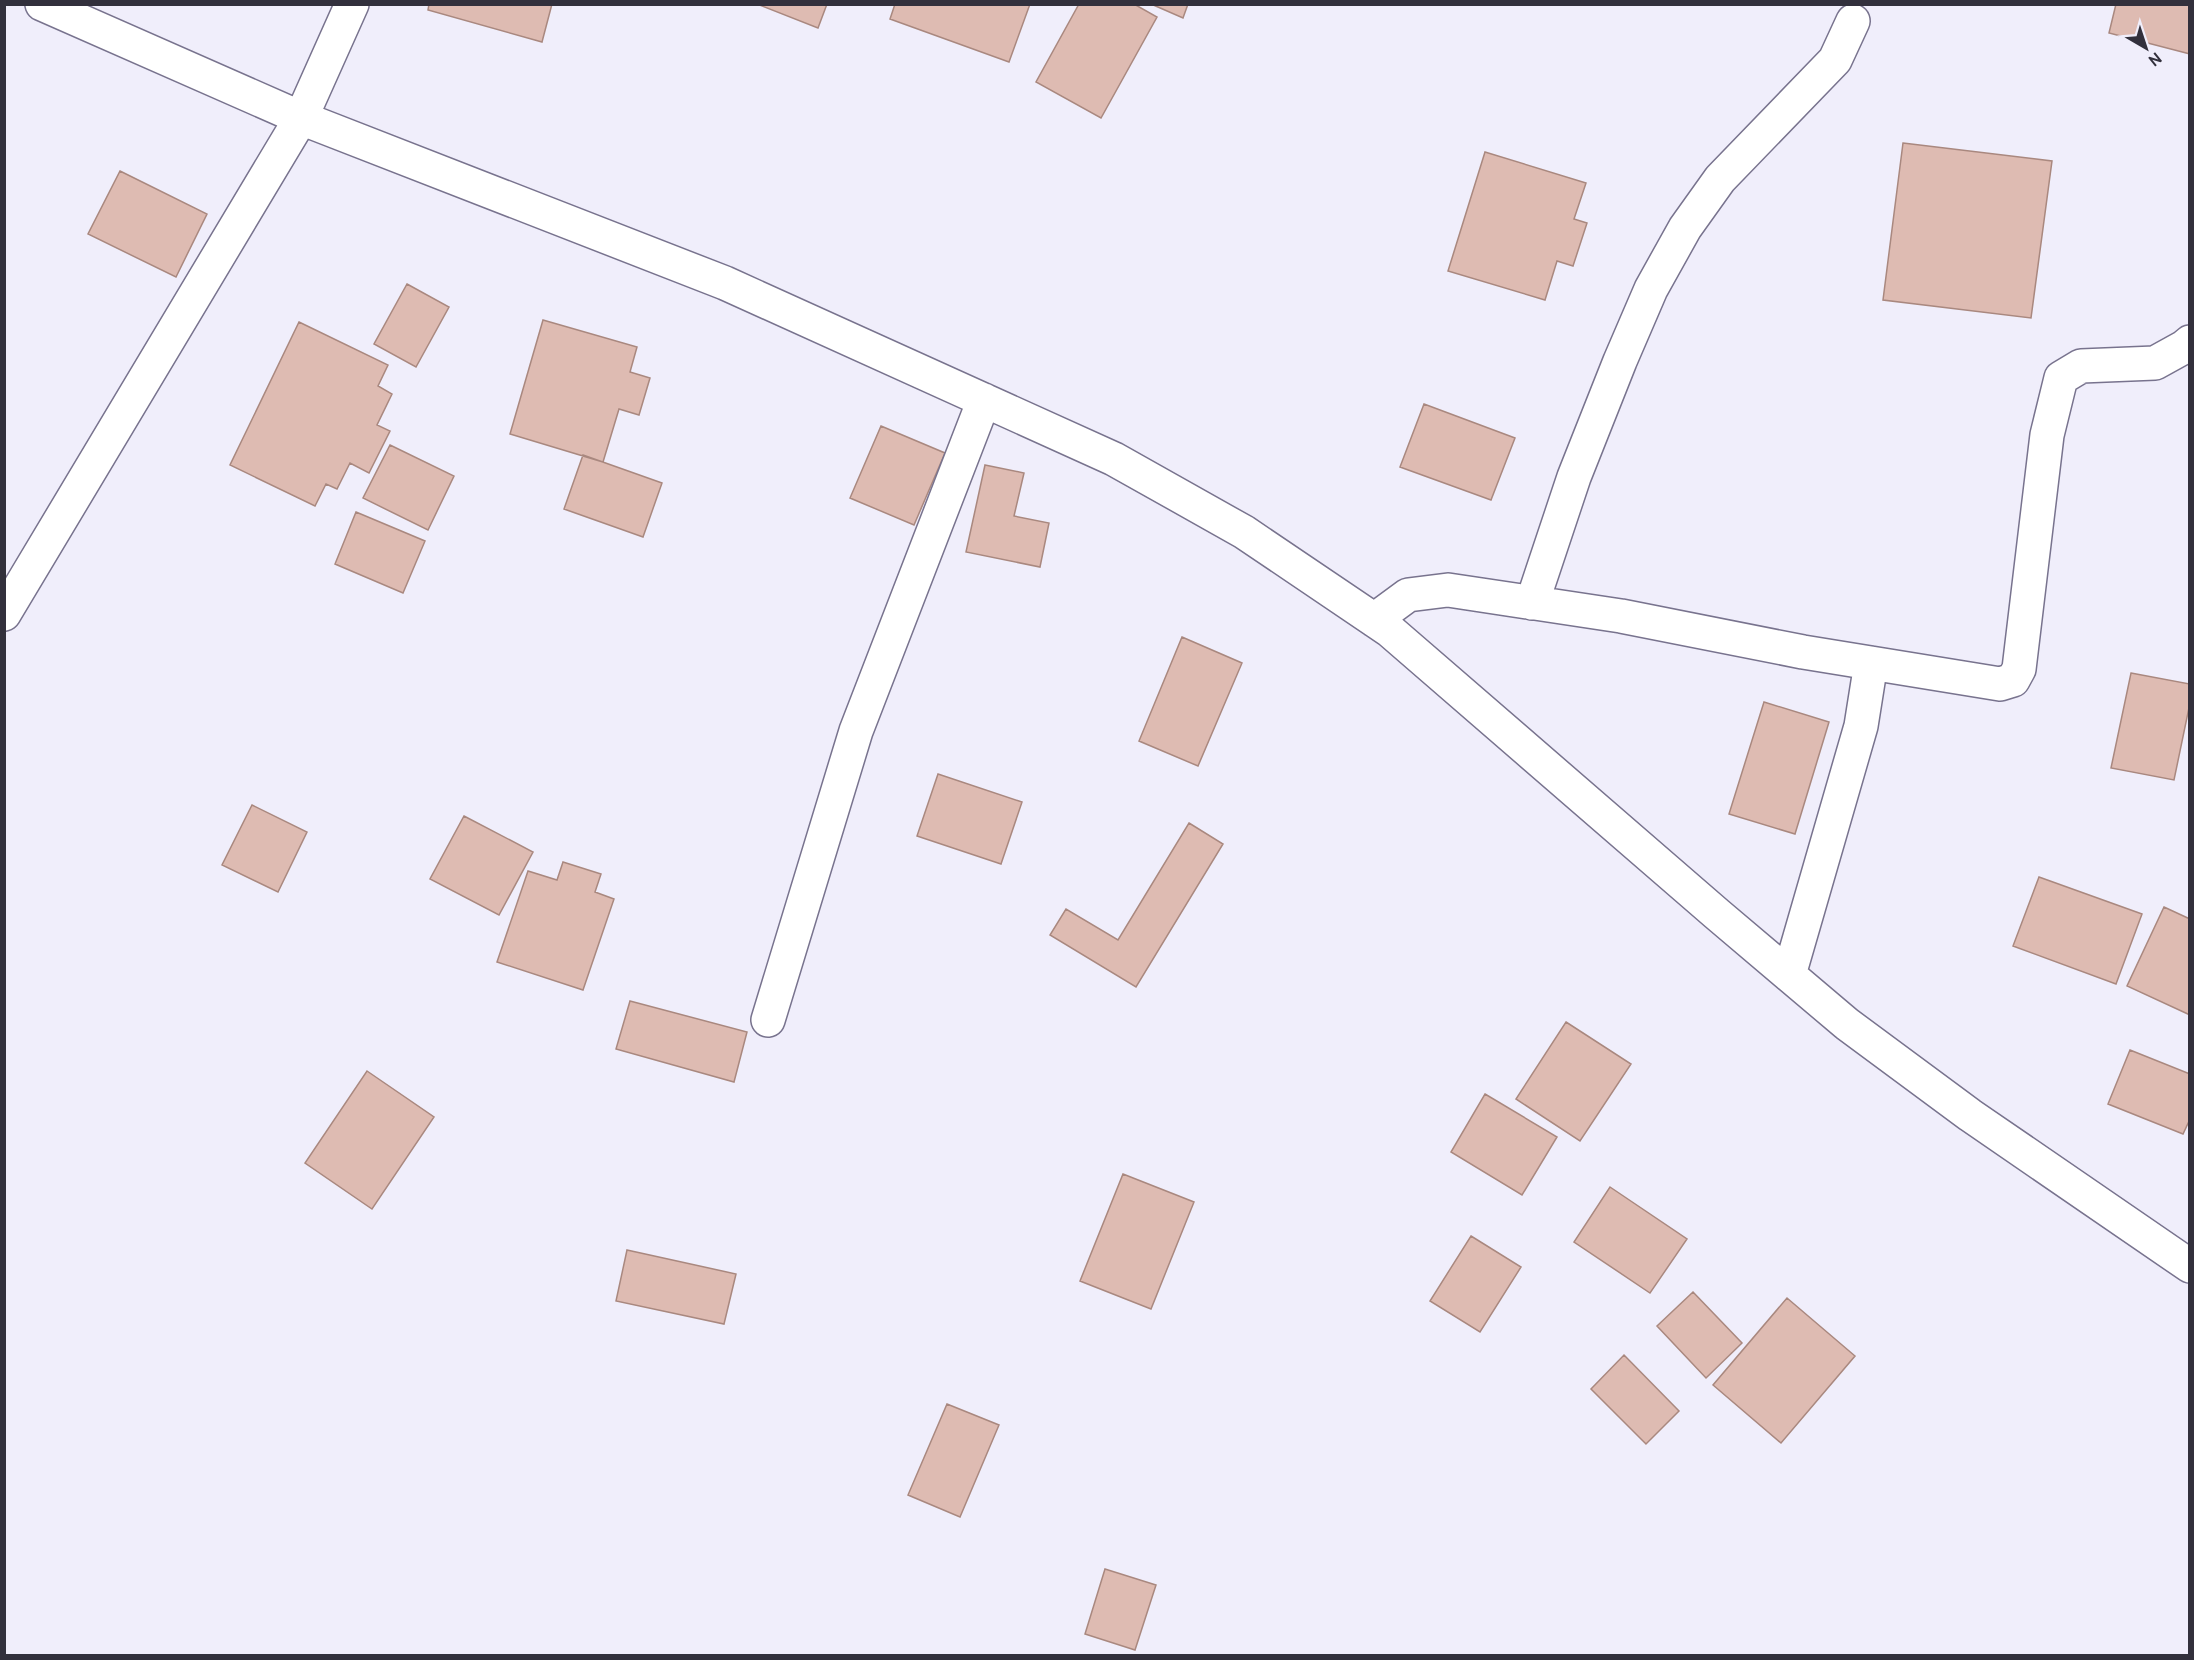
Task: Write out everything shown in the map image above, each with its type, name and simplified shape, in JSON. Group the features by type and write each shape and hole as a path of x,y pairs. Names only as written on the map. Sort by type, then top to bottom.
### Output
{"street":[{"path":"42,4 302,118 724,283 1114,459 1234,526 1389,630 1847,1024 1970,1115 2190,1266"},
{"path":"4,614 302,118 352,4"},
{"path":"1532,603 1574,477 1620,361 1651,289 1673,248 1720,179 1835,60 1853,21"},
{"path":"1374,620 1408,595 1448,590 1621,616 1871,663 2000,684 2013,680 2019,669 2047,435 2061,378 2081,366 2155,363 2190,342"},
{"path":"768,1020 856,731 984,400"},
{"path":"1789,975 1861,726 1871,663"}],"building":[{"path":"429,4 552,4 542,42 428,10"},
{"path":"757,4 827,4 818,28"},
{"path":"895,4 1030,4 1009,62 890,19"},
{"path":"1079,4 1134,4 1157,17 1101,118 1036,82"},
{"path":"1151,4 1188,4 1183,18"},
{"path":"2116,4 2190,4 2190,54 2109,33"},
{"path":"1903,143 2052,161 2031,318 1883,300"},
{"path":"1485,152 1586,183 1574,219 1587,223 1573,266 1557,261 1545,300 1448,271"},
{"path":"120,171 207,214 176,277 88,234"},
{"path":"407,284 449,307 416,367 374,344"},
{"path":"543,320 637,347 630,372 650,378 639,415 619,409 603,462 510,434"},
{"path":"299,322 388,365 378,386 392,394 377,425 390,431 369,473 350,463 337,489 326,484 315,506 230,465"},
{"path":"1424,404 1515,438 1491,500 1400,467"},
{"path":"881,426 945,453 914,525 850,498"},
{"path":"390,445 454,476 428,530 363,498"},
{"path":"583,455 662,483 643,537 564,509"},
{"path":"985,465 1024,473 1014,516 1049,523 1040,567 966,552"},
{"path":"356,512 425,541 403,593 335,564"},
{"path":"1182,637 1242,663 1198,766 1139,741"},
{"path":"2131,673 2190,684 2190,703 2174,780 2111,768"},
{"path":"1764,702 1829,722 1795,834 1729,814"},
{"path":"938,774 1022,802 1001,864 917,836"},
{"path":"252,805 307,832 278,892 222,865"},
{"path":"464,816 533,852 499,915 430,879"},
{"path":"1189,823 1223,844 1136,987 1050,935 1066,909 1118,940"},
{"path":"563,862 601,874 595,892 614,899 583,990 497,962 528,871 557,880"},
{"path":"2039,877 2142,914 2116,984 2013,946"},
{"path":"2164,907 2190,919 2190,1015 2127,986"},
{"path":"630,1001 747,1032 734,1082 616,1049"},
{"path":"1566,1022 1631,1064 1580,1141 1516,1099"},
{"path":"2130,1050 2190,1074 2190,1119 2183,1134 2108,1104"},
{"path":"367,1071 434,1117 372,1209 305,1163"},
{"path":"1485,1094 1557,1137 1522,1195 1451,1152"},
{"path":"1123,1174 1194,1202 1151,1309 1080,1281"},
{"path":"1610,1187 1687,1239 1650,1293 1574,1242"},
{"path":"1471,1236 1521,1267 1480,1332 1430,1301"},
{"path":"627,1250 736,1274 724,1324 616,1301"},
{"path":"1693,1292 1742,1343 1706,1378 1657,1326"},
{"path":"1787,1298 1855,1356 1781,1443 1713,1385"},
{"path":"1624,1355 1679,1411 1646,1444 1591,1389"},
{"path":"947,1404 999,1425 960,1517 908,1495"},
{"path":"1105,1569 1156,1585 1135,1650 1085,1634"}]}
